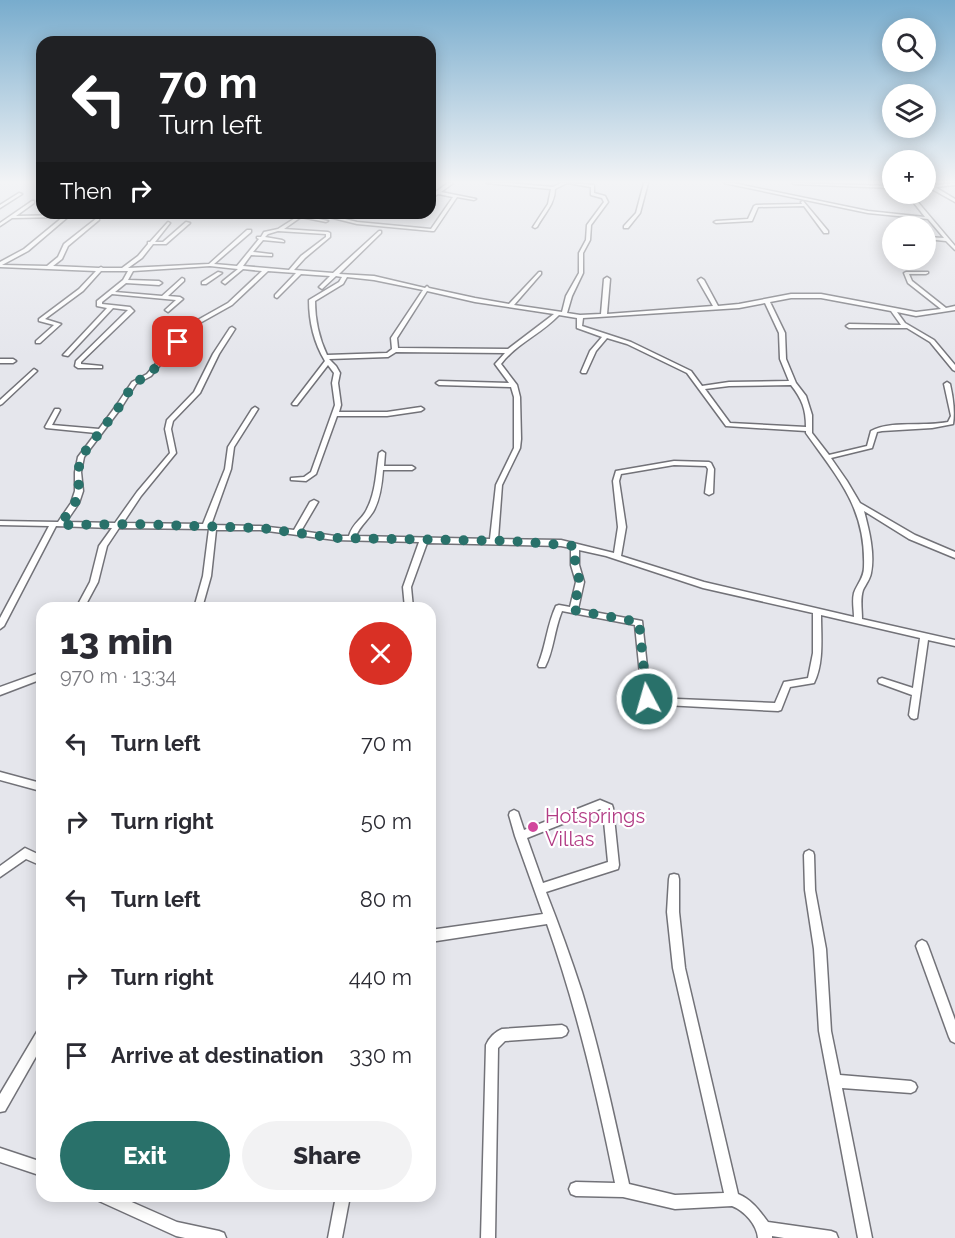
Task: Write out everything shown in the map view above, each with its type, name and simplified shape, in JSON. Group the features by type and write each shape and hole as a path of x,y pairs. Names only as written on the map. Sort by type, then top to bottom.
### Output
{"street":[{"path":"1,266 37,241"},
{"path":"49,267 60,258 66,245 71,241"},
{"path":"123,270 140,257 150,243 164,243 167,241"},
{"path":"210,265 238,241"},
{"path":"225,282 241,267 257,241"},
{"path":"291,271 323,241"},
{"path":"322,287 370,241"},
{"path":"564,315 569,296 581,273 581,252 588,241"},
{"path":"250,253 270,255"},
{"path":"1,266 130,270 210,265 387,279 510,306 580,317 716,307 791,296 821,296 916,314 955,308"},
{"path":"204,283 220,273 224,266"},
{"path":"38,342 58,324 43,321 43,318 81,290 101,268"},
{"path":"0,626 56,526 75,503 79,491 78,472 81,457 134,383 149,375 189,327 230,304 267,269"},
{"path":"100,367 78,366 78,362 131,311 99,305 100,301 113,293 125,281 130,270"},
{"path":"276,296 300,272"},
{"path":"220,273 234,274"},
{"path":"510,306 539,273"},
{"path":"926,273 906,273 920,290 946,310"},
{"path":"293,479 306,479 314,473 338,405 335,383 337,373 327,359 312,308 312,300 341,283 345,276"},
{"path":"604,316 608,279"},
{"path":"164,297 182,280"},
{"path":"701,280 716,307"},
{"path":"125,281 159,283"},
{"path":"395,350 394,338 427,288"},
{"path":"113,293 180,299 168,310"},
{"path":"767,301 782,333 783,359 803,396 809,415 808,429 838,470 858,505 867,544 868,572 858,596 858,619"},
{"path":"66,355 111,306"},
{"path":"894,311 905,325 932,341 955,369"},
{"path":"494,541 499,485 517,448 517,397 514,385 498,364 556,315"},
{"path":"580,317 579,327 606,335 689,372 729,425 808,429"},
{"path":"849,326 898,328 905,325"},
{"path":"83,602 93,582 103,546 139,494 173,453 168,429 170,420 196,393 232,329"},
{"path":"584,372 593,351 606,335"},
{"path":"327,359 388,355 395,350 511,351"},
{"path":"295,404 327,359"},
{"path":"0,361 13,361"},
{"path":"0,403 34,371"},
{"path":"439,382 514,385"},
{"path":"702,388 794,383"},
{"path":"828,458 870,447 874,431 879,429 912,429 951,423 954,416 947,384"},
{"path":"200,602 207,576 210,527 228,469 231,447 255,409"},
{"path":"335,414 387,414 421,409"},
{"path":"57,410 48,427 99,430"},
{"path":"352,538 357,522 368,515 371,507 381,468 382,453"},
{"path":"617,557 622,527 615,481 618,472 674,463 709,464 711,469 709,493"},
{"path":"381,468 412,468"},
{"path":"297,532 314,502"},
{"path":"858,505 912,537 955,555"},
{"path":"0,523 56,526 119,524 260,528 352,538 494,541 575,546 703,585 955,643"},
{"path":"408,602 407,587 424,539"},
{"path":"573,610 580,582 575,565 575,546"},
{"path":"542,665 546,658 551,624 559,609 573,610 639,622 646,694 649,701 778,707 787,683 811,681 813,677 817,653 818,612"},
{"path":"914,715 924,636"},
{"path":"0,691 36,677"},
{"path":"882,681 917,693"},
{"path":"0,776 36,786"},
{"path":"520,836 600,804 608,808 614,865 539,889"},
{"path":"514,815 575,989 602,1089 622,1190"},
{"path":"0,872 25,854 36,859"},
{"path":"808,855 810,890 820,949 825,1031 865,1238"},
{"path":"674,879 673,912 679,968 732,1199"},
{"path":"436,935 551,918"},
{"path":"922,946 955,1037"},
{"path":"488,1238 492,1045 502,1035 562,1031"},
{"path":"0,1106 36,1044"},
{"path":"834,1081 911,1087"},
{"path":"0,1155 36,1166"},
{"path":"576,1189 622,1190 675,1202 732,1199 749,1208 764,1233 831,1238"},
{"path":"117,1202 176,1229 219,1238"},
{"path":"335,1238 342,1202"}],"place":[{"name":"Hotsprings Villas","path":"533,827"}],"route":[{"path":"178,342 149,375 138,378 81,457 78,472 79,491 75,503 60,525 132,524 260,528 335,538 512,541 561,543 575,546 575,565 580,582 573,610 639,622 647,699"}]}
